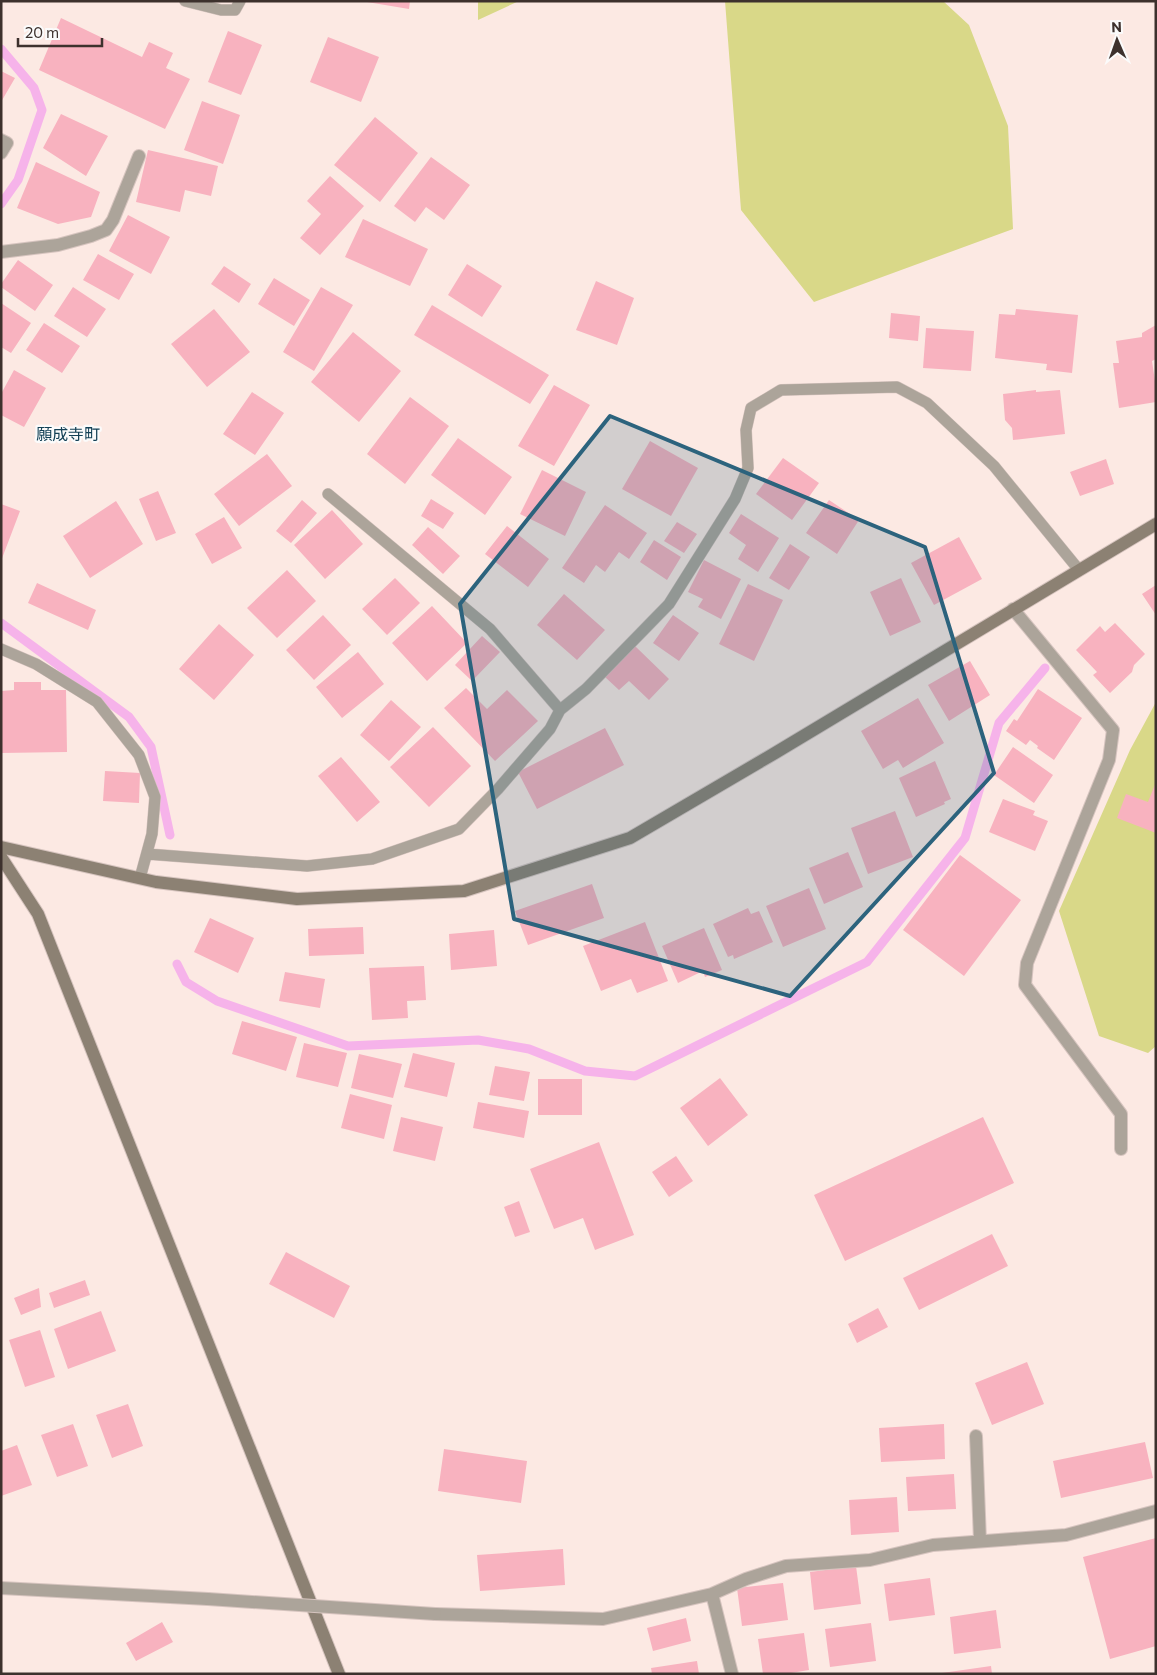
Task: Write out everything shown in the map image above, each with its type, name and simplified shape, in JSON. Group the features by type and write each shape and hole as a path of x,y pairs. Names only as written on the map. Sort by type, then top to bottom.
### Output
{"street":[{"path":"1,140 7,143 1,153"},
{"path":"1,252 58,245 106,230 113,220 139,156"},
{"path":"1,847 156,882 297,899 464,891 630,838 1156,524"},
{"path":"1013,609 1113,730 1109,760 1027,963 1025,985 1121,1114 1121,1149"},
{"path":"1,857 38,914 339,1674"},
{"path":"976,1436 980,1541"},
{"path":"1,1588 436,1614 602,1619 712,1594 746,1579 786,1566 870,1560 933,1545 1066,1534 1156,1511"},
{"path":"712,1594 732,1674"}],"lane":[{"path":"186,1 220,10 235,10 240,1"},
{"path":"147,854 306,866 372,859 460,829 550,729 560,710 586,690 670,604 735,499 742,483 748,468 746,430 751,408 781,390 897,386 927,403 994,466 1080,570"},
{"path":"328,494 490,629 560,710"},
{"path":"1,649 36,664 97,702 139,755 155,797 152,834 140,878"}],"highlighted area":[{"path":"610,416 925,547 994,773 790,996 514,919 460,604"}],"shaded area":[{"path":"478,1 519,1 478,20"},
{"path":"725,1 943,1 969,25 1008,126 1013,229 814,302 741,210"},
{"path":"1156,702 1156,1046 1148,1053 1099,1036 1059,911 1130,750"}],"building":[{"path":"367,1 410,1 409,9"},
{"path":"61,18 142,57 149,42 173,53 166,68 190,79 165,129 39,70"},
{"path":"228,31 262,45 241,95 208,82"},
{"path":"328,37 379,57 361,102 310,82"},
{"path":"1,71 15,78 1,102"},
{"path":"202,101 240,115 223,164 184,150"},
{"path":"61,114 108,136 86,176 43,148"},
{"path":"375,117 418,153 380,202 334,165"},
{"path":"148,150 218,166 211,196 185,190 180,212 136,202"},
{"path":"431,157 470,185 444,220 426,207 415,222 394,206"},
{"path":"36,162 100,192 91,217 58,224 17,208"},
{"path":"330,176 364,206 320,255 300,238 321,214 307,201"},
{"path":"128,215 170,237 151,274 109,251"},
{"path":"363,219 428,249 410,286 345,257"},
{"path":"98,254 134,274 119,300 83,280"},
{"path":"18,260 53,285 35,311 1,287 1,284"},
{"path":"467,264 502,286 482,317 448,295"},
{"path":"224,266 251,284 239,303 211,284"},
{"path":"274,278 310,300 294,326 258,304"},
{"path":"596,281 634,298 617,345 576,330"},
{"path":"73,287 106,309 87,337 54,316"},
{"path":"321,287 353,305 314,371 283,352"},
{"path":"1,303 31,323 11,353 1,347"},
{"path":"432,305 549,375 530,404 414,335"},
{"path":"214,309 250,352 207,387 171,344"},
{"path":"1016,309 1078,315 1072,373 1046,370 1047,364 995,358 999,314 1015,315"},
{"path":"891,313 920,316 918,341 889,338"},
{"path":"44,323 80,346 62,373 26,350"},
{"path":"1156,325 1156,359 1152,361 1156,402 1119,408 1113,363 1119,363 1116,341 1142,337 1142,333"},
{"path":"926,328 974,331 971,371 923,368"},
{"path":"353,332 401,371 359,422 311,382"},
{"path":"14,370 46,388 24,427 1,415 1,394"},
{"path":"554,385 590,405 554,466 518,446"},
{"path":"1036,390 1036,392 1060,390 1065,434 1013,440 1012,428 1005,420 1003,394"},
{"path":"252,392 284,413 255,455 223,434"},
{"path":"410,397 449,426 405,484 367,454"},
{"path":"458,438 512,477 485,515 431,475"},
{"path":"650,441 698,468 671,516 622,489"},
{"path":"267,454 292,486 239,526 214,494"},
{"path":"783,458 819,483 792,520 756,494"},
{"path":"1106,459 1114,484 1080,496 1070,472"},
{"path":"542,470 586,492 565,536 520,514"},
{"path":"158,491 176,533 156,541 139,499"},
{"path":"431,499 454,513 443,529 421,516"},
{"path":"302,500 317,513 291,543 276,531"},
{"path":"829,500 859,520 837,554 806,533"},
{"path":"116,501 143,544 90,578 63,536"},
{"path":"1,504 20,511 1,561"},
{"path":"605,505 647,533 629,559 619,552 605,572 596,565 584,583 562,568"},
{"path":"332,510 363,544 325,579 294,545"},
{"path":"741,514 779,538 758,572 738,559 746,545 729,533"},
{"path":"224,517 242,548 212,564 195,534"},
{"path":"677,522 697,534 684,553 664,541"},
{"path":"507,526 549,559 528,587 485,554"},
{"path":"428,527 460,556 443,574 412,545"},
{"path":"959,537 982,579 934,605 911,563"},
{"path":"654,540 681,557 667,580 640,562"},
{"path":"790,544 810,557 789,590 769,578"},
{"path":"704,560 741,579 721,619 698,607 703,599 688,592"},
{"path":"287,570 316,601 277,638 247,608"},
{"path":"395,578 420,603 387,635 362,609"},
{"path":"901,578 921,622 890,636 870,592"},
{"path":"37,583 96,610 88,630 28,603"},
{"path":"748,584 783,600 754,661 719,644"},
{"path":"1156,585 1156,615 1142,594"},
{"path":"564,594 605,630 577,660 537,625"},
{"path":"432,606 467,643 427,681 392,643"},
{"path":"323,615 351,645 314,680 286,650"},
{"path":"673,615 699,633 679,661 653,643"},
{"path":"1115,623 1145,654 1134,665 1132,672 1110,693 1093,675 1097,672 1076,650 1100,626 1105,632"},
{"path":"219,624 254,655 214,700 179,669"},
{"path":"482,636 500,652 472,681 455,665"},
{"path":"635,646 669,679 649,700 629,681 619,690 605,677"},
{"path":"358,652 384,684 342,718 316,687"},
{"path":"970,661 990,695 949,721 928,685"},
{"path":"14,682 41,682 41,690 66,690 67,752 1,753 1,691 14,690"},
{"path":"466,688 487,709 507,690 538,721 495,761 444,708"},
{"path":"1038,689 1082,718 1054,760 1037,748 1038,746 1030,740 1026,745 1006,731 1014,719 1017,721"},
{"path":"918,698 944,743 903,768 898,760 883,769 861,731"},
{"path":"391,700 421,727 389,761 360,735"},
{"path":"433,727 471,766 429,807 390,767"},
{"path":"605,728 624,765 537,809 518,772"},
{"path":"1013,747 1053,775 1034,803 994,775"},
{"path":"341,757 380,802 357,822 318,776"},
{"path":"935,761 951,799 944,802 945,804 916,817 899,778"},
{"path":"105,771 140,773 139,803 103,801"},
{"path":"1156,782 1156,833 1117,818 1126,794 1148,802"},
{"path":"1003,799 1035,811 1033,815 1048,821 1035,851 989,832"},
{"path":"895,811 913,857 868,874 851,828"},
{"path":"848,852 863,887 824,904 809,868"},
{"path":"960,855 1021,900 964,976 903,930"},
{"path":"592,884 604,918 528,945 515,911"},
{"path":"809,888 826,929 783,947 766,906"},
{"path":"748,908 751,914 759,911 773,942 734,959 733,955 728,957 713,924"},
{"path":"210,918 254,938 238,973 194,952"},
{"path":"645,922 668,981 637,993 631,979 601,991 583,946"},
{"path":"363,927 364,954 309,956 308,929"},
{"path":"704,928 722,970 705,977 703,971 678,983 662,946"},
{"path":"494,930 497,966 451,970 449,934"},
{"path":"424,966 426,1000 407,1001 408,1018 372,1020 369,968"},
{"path":"285,972 325,979 320,1008 279,1001"},
{"path":"242,1021 297,1037 286,1071 232,1054"},
{"path":"304,1043 347,1053 338,1087 296,1077"},
{"path":"413,1053 455,1063 447,1097 404,1087"},
{"path":"359,1054 402,1064 393,1098 351,1088"},
{"path":"495,1066 530,1072 524,1101 489,1095"},
{"path":"720,1078 748,1115 708,1146 680,1108"},
{"path":"538,1079 582,1079 582,1115 538,1115"},
{"path":"350,1094 392,1105 384,1139 341,1128"},
{"path":"478,1102 529,1111 524,1138 473,1128"},
{"path":"401,1117 443,1127 435,1161 393,1151"},
{"path":"983,1117 1014,1183 845,1261 814,1195"},
{"path":"599,1142 634,1235 595,1250 583,1218 554,1229 530,1169"},
{"path":"676,1156 693,1181 669,1197 652,1172"},
{"path":"519,1201 530,1232 515,1237 504,1207"},
{"path":"992,1234 1008,1266 919,1310 903,1278"},
{"path":"286,1252 350,1286 334,1318 269,1284"},
{"path":"85,1280 90,1295 54,1308 49,1293"},
{"path":"39,1288 41,1307 21,1315 14,1298"},
{"path":"878,1308 888,1327 857,1343 848,1324"},
{"path":"101,1311 116,1351 68,1369 54,1329"},
{"path":"40,1330 55,1377 25,1387 9,1340"},
{"path":"1027,1362 1044,1404 992,1425 975,1383"},
{"path":"128,1404 143,1446 112,1458 96,1415"},
{"path":"73,1424 88,1466 57,1477 41,1435"},
{"path":"944,1424 945,1459 881,1462 879,1428"},
{"path":"1145,1442 1153,1478 1061,1498 1053,1461"},
{"path":"17,1445 32,1485 1,1496 1,1451"},
{"path":"444,1449 527,1461 521,1503 438,1491"},
{"path":"954,1474 956,1509 908,1511 906,1477"},
{"path":"897,1497 899,1532 851,1535 849,1500"},
{"path":"1156,1538 1156,1646 1110,1659 1083,1557"},
{"path":"563,1549 565,1585 480,1591 477,1555"},
{"path":"856,1566 861,1604 814,1610 810,1572"},
{"path":"930,1578 935,1615 889,1621 884,1584"},
{"path":"783,1583 788,1620 742,1626 737,1588"},
{"path":"996,1610 1001,1648 954,1654 950,1617"},
{"path":"686,1618 691,1641 653,1651 647,1628"},
{"path":"162,1622 173,1642 136,1661 126,1643"},
{"path":"871,1623 876,1661 830,1667 825,1629"},
{"path":"804,1633 809,1670 785,1674 763,1674 758,1639"},
{"path":"697,1661 699,1674 652,1674 651,1668"},
{"path":"991,1666 992,1674 942,1674 942,1673"}],"waterway":[{"path":"1,49 34,88 42,110 18,180 1,204"},
{"path":"1,623 129,717 151,747 170,835"},
{"path":"177,964 186,982 217,1001 348,1046 478,1040 529,1049 585,1071 635,1076 867,962 965,838 999,723 1045,668"}],"district":[{"name":"願成寺町","path":"68,433"}]}
